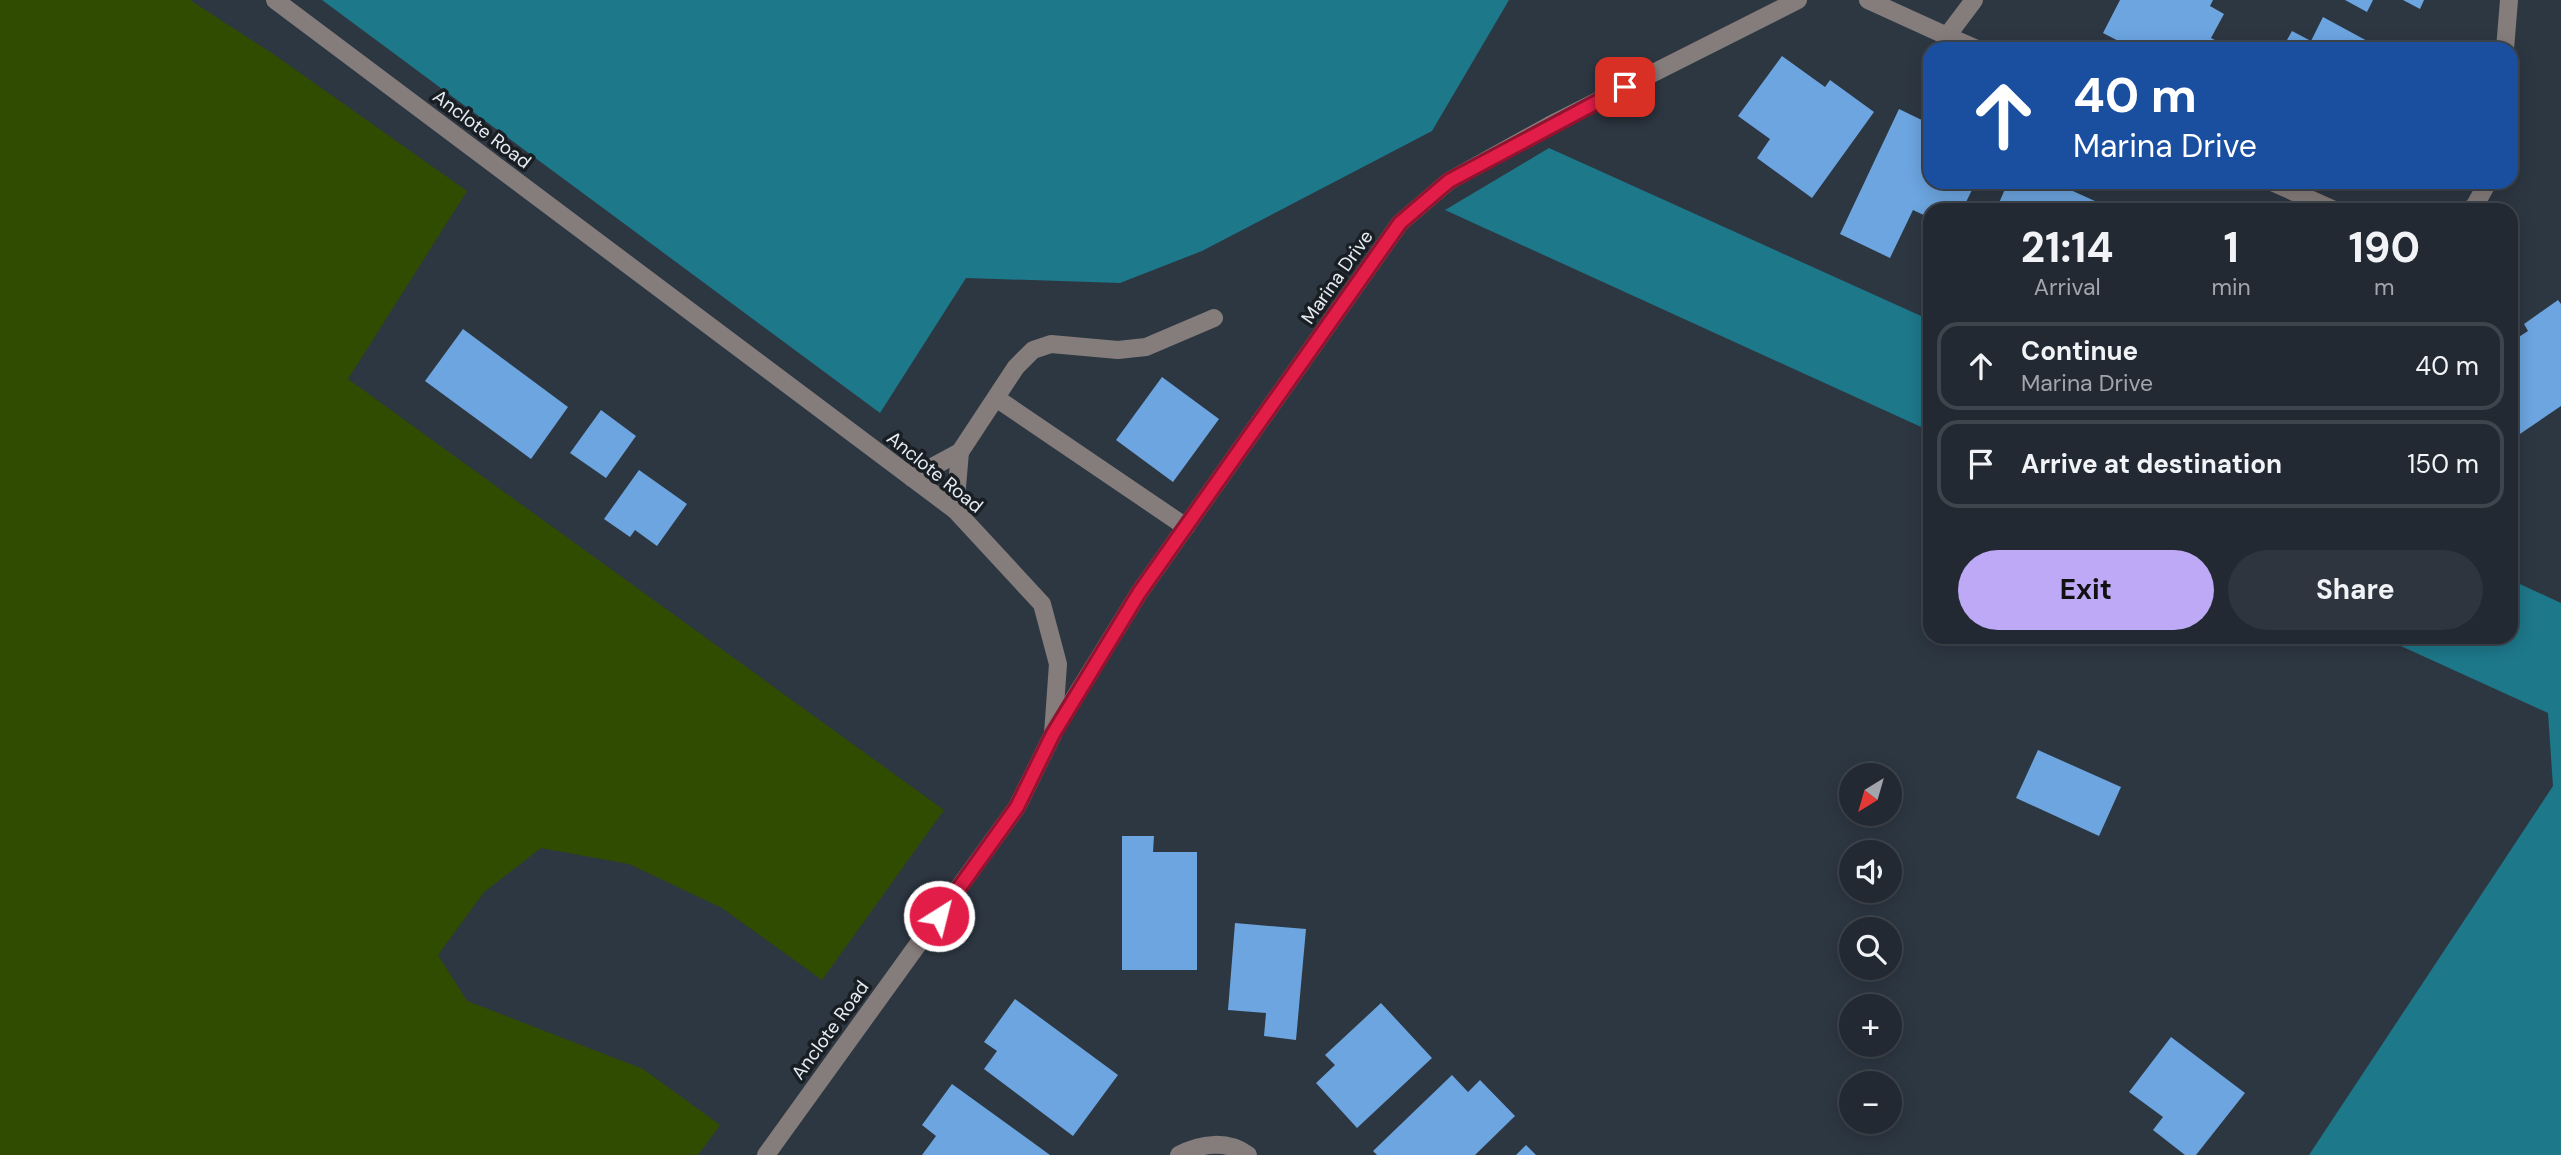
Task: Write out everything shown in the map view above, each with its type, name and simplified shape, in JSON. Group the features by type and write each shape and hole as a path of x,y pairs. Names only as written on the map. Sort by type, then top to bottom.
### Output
{"street":[{"name":"Anclote Road","path":"275,0 955,510 1042,604 1058,664 1053,734 1017,807 766,1155"},
{"name":"Marina Drive","path":"1053,734 1139,593 1400,223 1449,181 1550,125 1798,0"},
{"path":"1868,0 1961,42"},
{"path":"1947,36 1974,0"},
{"path":"2505,42 2508,0"},
{"path":"2288,189 2318,203"},
{"path":"912,478 960,452 1016,367 1033,350 1051,344 1118,350 1146,347 1213,318"},
{"path":"996,398 1186,527"},
{"path":"955,510 960,452"},
{"path":"1178,1155 1213,1144 1238,1147 1248,1155"}],"green space":[{"path":"0,0 190,0 276,56 467,191 348,379 944,810 822,980 722,908 629,864 541,848 484,892 438,955 467,1001 643,1069 720,1125 698,1155 0,1155"}],"water":[{"path":"322,0 1509,0 1432,131 1202,251 1120,283 966,278 880,413"},
{"path":"1549,148 1923,317 1923,428 1445,210"},
{"path":"2518,583 2561,603 2561,1155 2309,1155 2553,786 2548,713 2396,644 2518,644"}],"building":[{"path":"2120,0 2213,0 2210,6 2224,14 2211,38 2219,42 2120,42 2103,33"},
{"path":"2345,0 2373,0 2367,12"},
{"path":"2403,0 2424,0 2420,9"},
{"path":"2323,17 2369,42 2286,42 2292,31 2311,41"},
{"path":"1782,56 1825,87 1830,80 1874,112 1812,198 1757,158 1770,139 1738,116"},
{"path":"1899,109 1923,121 1923,189 1972,189 1966,203 1923,203 1923,215 1913,210 1890,258 1840,234"},
{"path":"2005,189 2068,189 2097,202 2096,203 1999,203"},
{"path":"2558,300 2561,304 2561,406 2518,435 2518,337 2528,331 2524,324"},
{"path":"463,329 568,407 531,459 425,381"},
{"path":"1162,377 1219,419 1173,482 1116,440"},
{"path":"601,410 636,436 606,478 570,453"},
{"path":"639,470 687,504 657,546 635,530 630,537 604,519"},
{"path":"2038,750 2121,787 2099,836 2016,798"},
{"path":"1122,836 1154,836 1153,852 1197,852 1197,970 1122,970"},
{"path":"1235,923 1306,929 1296,1040 1264,1036 1266,1013 1228,1010"},
{"path":"1015,999 1118,1075 1073,1136 984,1069 997,1051 984,1042"},
{"path":"1381,1003 1432,1058 1357,1128 1316,1083 1335,1065 1325,1055"},
{"path":"2171,1037 2245,1093 2196,1155 2185,1155 2153,1130 2163,1117 2129,1092"},
{"path":"1452,1075 1468,1092 1480,1080 1515,1116 1475,1155 1377,1155 1373,1151"},
{"path":"952,1084 1050,1155 922,1155 936,1136 922,1125"},
{"path":"1526,1145 1536,1155 1516,1155"}],"route":[{"path":"939,916 1017,807 1053,734 1139,593 1400,223 1449,181 1625,87"}]}
